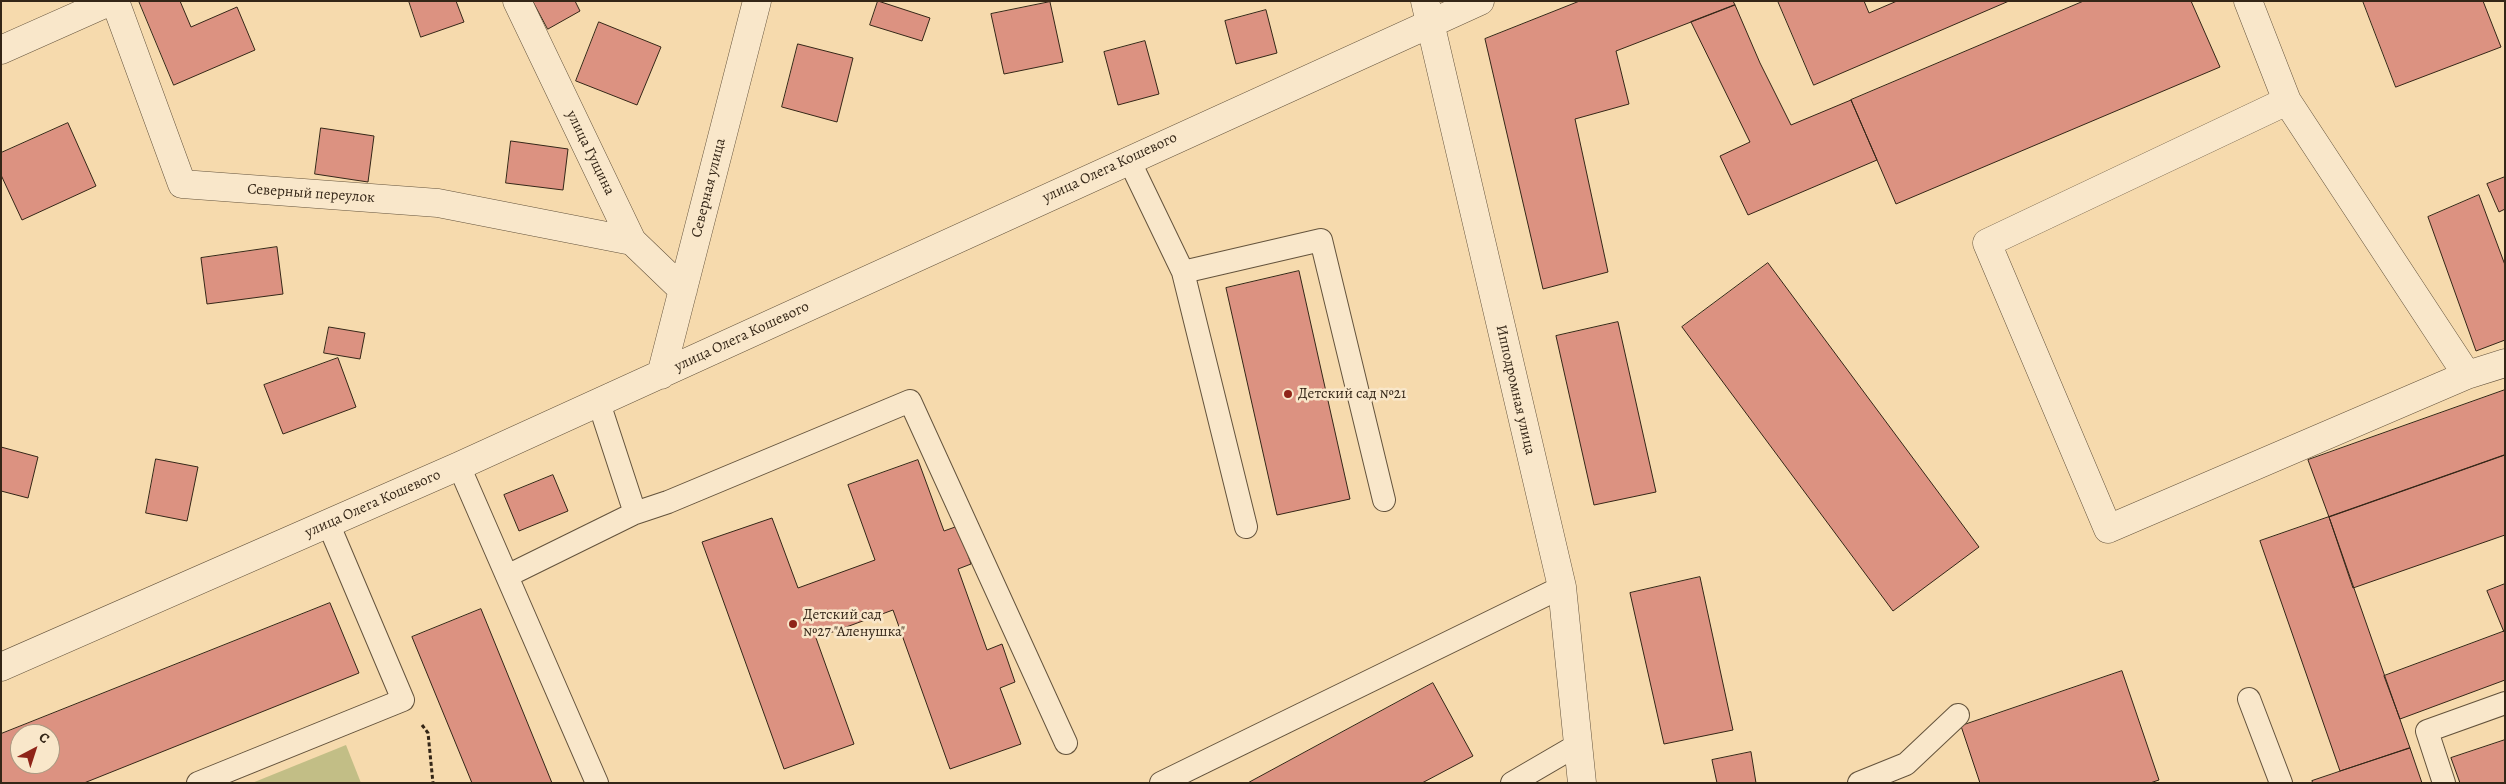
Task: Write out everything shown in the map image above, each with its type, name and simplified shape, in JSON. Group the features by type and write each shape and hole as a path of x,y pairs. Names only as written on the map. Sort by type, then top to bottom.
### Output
{"street":[{"path":"1,50 111,1"},
{"name":"Северный переулок","path":"115,1 182,184 438,202 632,241"},
{"name":"улица Гущина","path":"517,1 632,241 683,290"},
{"name":"Северная улица","path":"661,375 757,1"},
{"name":"улица Олега Кошевого","path":"1,667 460,466 661,375 1129,160 1427,12 1480,1"},
{"path":"2248,1 2287,101 2467,375"},
{"name":"Ипподромная улица","path":"1427,12 1562,587 1582,783"},
{"path":"2287,101 1987,243 2108,529 2467,375 2505,362"}],"lane":[{"path":"1129,160 1183,272 1246,527"},
{"path":"1183,272 1321,240 1384,500"},
{"path":"507,576 635,514 910,401 1066,743"},
{"path":"599,403 635,514"},
{"path":"460,466 597,783"},
{"path":"198,783 403,700 328,523"},
{"path":"1161,783 1562,587"},
{"path":"2249,699 2280,783"},
{"path":"2444,783 2427,731 2505,703"},
{"path":"1859,783 1906,764 1958,715"},
{"path":"1512,783 1579,744"}],"path":[{"path":"403,700 428,733 432,783"}],"shaded area":[{"path":"346,745 361,783 252,783"}],"building":[{"path":"139,1 180,1 191,27 237,7 255,50 174,85"},
{"path":"409,1 456,1 464,22 421,37"},
{"path":"533,1 575,1 580,11 548,29"},
{"path":"878,1 930,18 922,41 870,25"},
{"path":"1580,1 1733,1 1735,5 1616,51 1629,104 1575,119 1608,272 1543,289 1485,39"},
{"path":"1778,1 1864,1 1869,13 1897,1 2009,1 1814,85"},
{"path":"2084,1 2191,1 2220,67 1896,204 1851,100"},
{"path":"2363,1 2483,1 2501,47 2396,87"},
{"path":"1050,2 1063,62 1004,74 991,14"},
{"path":"1735,5 1760,63 1791,125 1851,100 1877,160 1748,215 1720,156 1750,142 1691,22"},
{"path":"1266,10 1277,53 1236,64 1225,21"},
{"path":"599,22 661,47 637,105 576,81"},
{"path":"1145,41 1159,94 1118,105 1104,52"},
{"path":"798,44 853,58 837,122 782,107"},
{"path":"68,123 96,186 22,220 1,175 1,153"},
{"path":"321,128 374,136 368,182 315,174"},
{"path":"511,141 568,149 563,190 506,183"},
{"path":"2505,177 2505,209 2499,212 2487,184"},
{"path":"2479,195 2505,265 2505,340 2476,351 2428,217"},
{"path":"277,247 283,294 207,304 201,258"},
{"path":"1768,263 1979,547 1893,611 1682,327"},
{"name":"Детский сад №21","path":"1299,271 1350,499 1277,515 1226,288"},
{"path":"1618,322 1656,492 1594,505 1556,336"},
{"path":"329,327 365,333 360,359 324,353"},
{"path":"338,358 356,407 283,434 264,385"},
{"path":"2505,390 2505,455 2329,517 2308,460"},
{"path":"1,447 38,457 28,498 1,491"},
{"path":"2505,455 2505,535 2353,588 2329,517"},
{"path":"156,459 198,467 187,521 146,513"},
{"name":"Детский сад №27 \"Аленушка\"","path":"918,460 944,531 958,526 971,564 958,569 987,650 1002,644 1015,682 1000,688 1021,744 950,769 893,610 816,638 854,744 784,769 702,542 772,518 798,588 875,560 848,485"},
{"path":"553,475 568,511 519,531 504,495"},
{"path":"2329,517 2410,748 2340,771 2260,541"},
{"path":"1700,577 1733,730 1664,744 1630,593"},
{"path":"2505,584 2505,631 2504,632 2487,591"},
{"path":"330,603 359,673 84,783 1,783 1,734 10,730 10,774 60,774 60,724 26,724"},
{"path":"481,609 552,783 472,783 412,637"},
{"path":"2505,631 2505,680 2400,719 2384,676"},
{"path":"2122,671 2159,780 2150,783 1980,783 1961,726"},
{"path":"1433,683 1473,756 1422,783 1248,783"},
{"path":"2505,740 2505,783 2460,783 2451,758"},
{"path":"2410,748 2422,783 2313,783 2312,781"},
{"path":"1751,752 1756,783 1717,783 1712,760"}],"place":[{"name":"Детский сад №21","path":"1288,394"},
{"name":"Детский сад №27 \"Аленушка\"","path":"793,624"}]}
